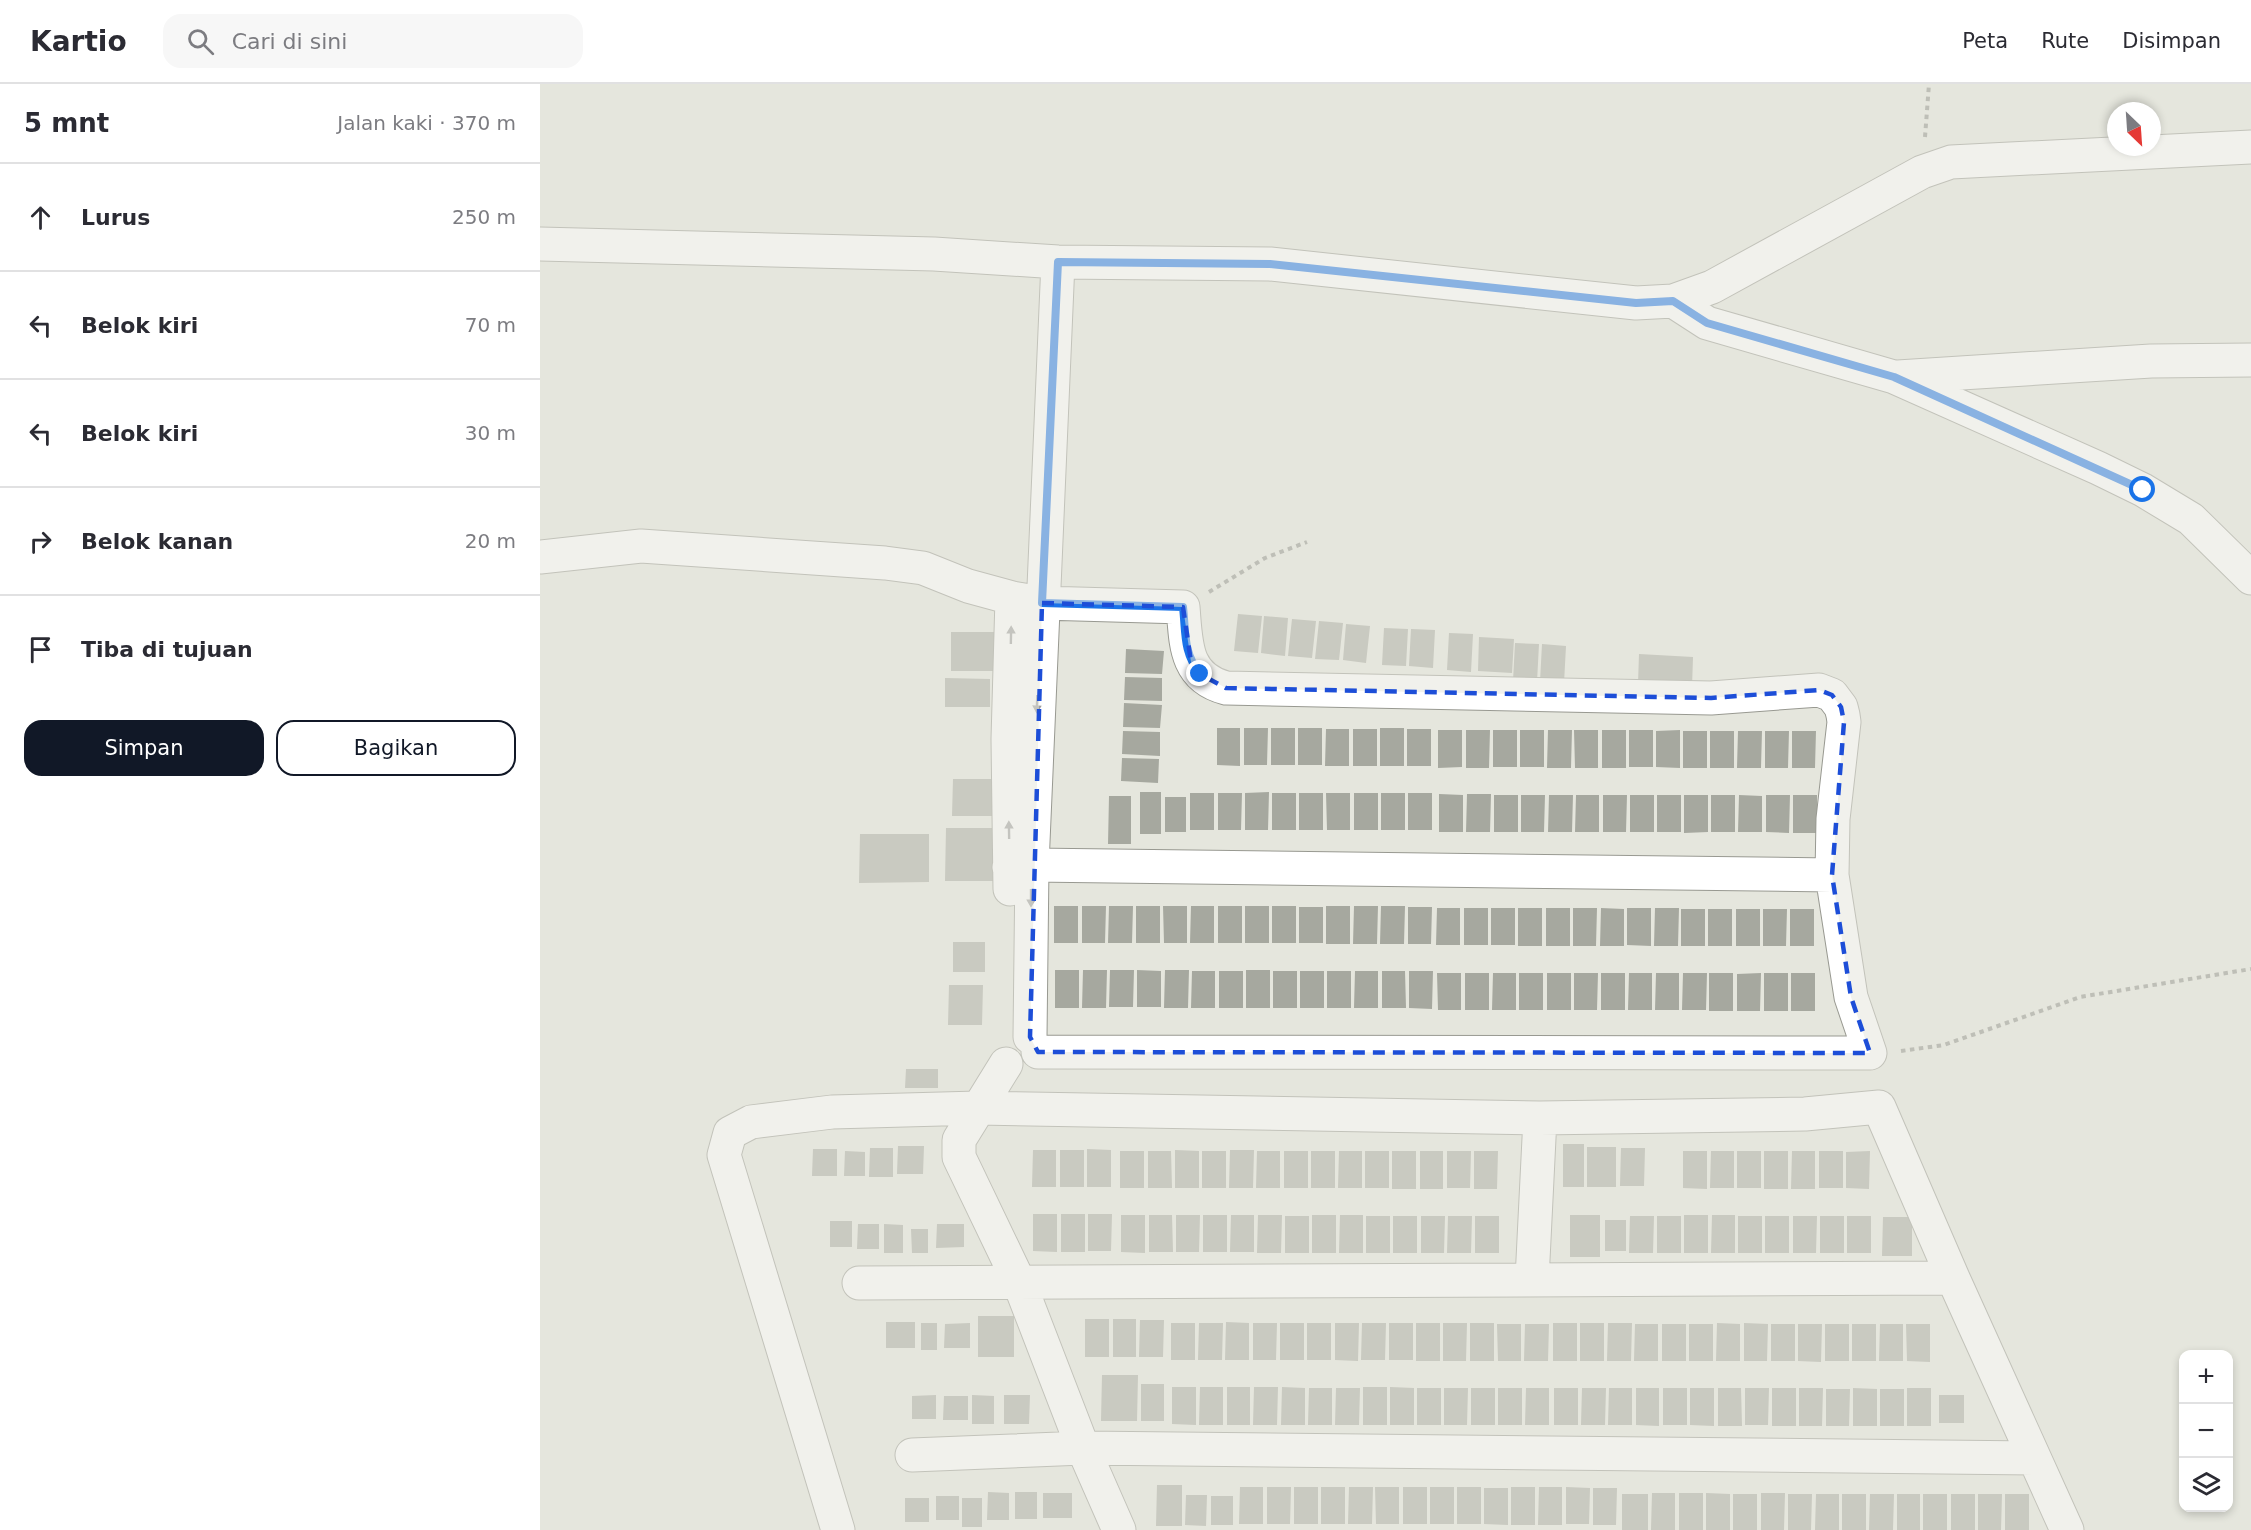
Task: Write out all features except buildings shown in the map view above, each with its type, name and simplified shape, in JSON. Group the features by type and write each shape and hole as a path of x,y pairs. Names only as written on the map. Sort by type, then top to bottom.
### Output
{"street":[{"path":"540,244 934,254 1058,262 1270,264 1636,303 1673,301 1712,287 1922,172 1951,162 2251,147"},
{"path":"1058,262 1027,601 1020,866 1022,1047 978,1108 959,1140 959,1157 1019,1282 1083,1448 1119,1530"},
{"path":"1673,301 1707,323 1894,377 2143,490 2191,519 2251,578"},
{"path":"1894,377 2151,360 2251,360"},
{"path":"540,557 641,546 885,563 923,568 969,586 1027,601 1183,607 1187,650 1191,662 1200,674 1218,686 1226,688 1711,698 1818,690 1832,696 1841,707 1844,723 1833,819 1832,874 1851,997 1870,1053 1022,1047"},
{"path":"1020,866 1832,874"},
{"path":"838,1530 724,1155 730,1133 751,1122 832,1112 978,1108 1540,1118 1804,1114 1880,1107 1953,1278 2067,1530"},
{"path":"1532,1280 1540,1118"},
{"path":"859,1282 1953,1278"},
{"path":"912,1455 1083,1448 2034,1458"}],"path":[{"path":"1922,172 1929,84"},
{"path":"1183,607 1265,558 1307,542"},
{"path":"1870,1053 1944,1046 2080,997 2251,969"}],"highlighted area":[{"path":"1042,603 1183,607 1191,662 1200,674 1226,688 1711,698 1819,690 1832,695 1841,707 1844,722 1832,875 1851,997 1870,1053 1038,1052 1030,1037"}],"route":[{"path":"1200,674 1191,662 1187,650 1183,607 1042,603 1058,262 1270,264 1636,303 1673,301 1707,323 1894,377 2143,490"}]}
